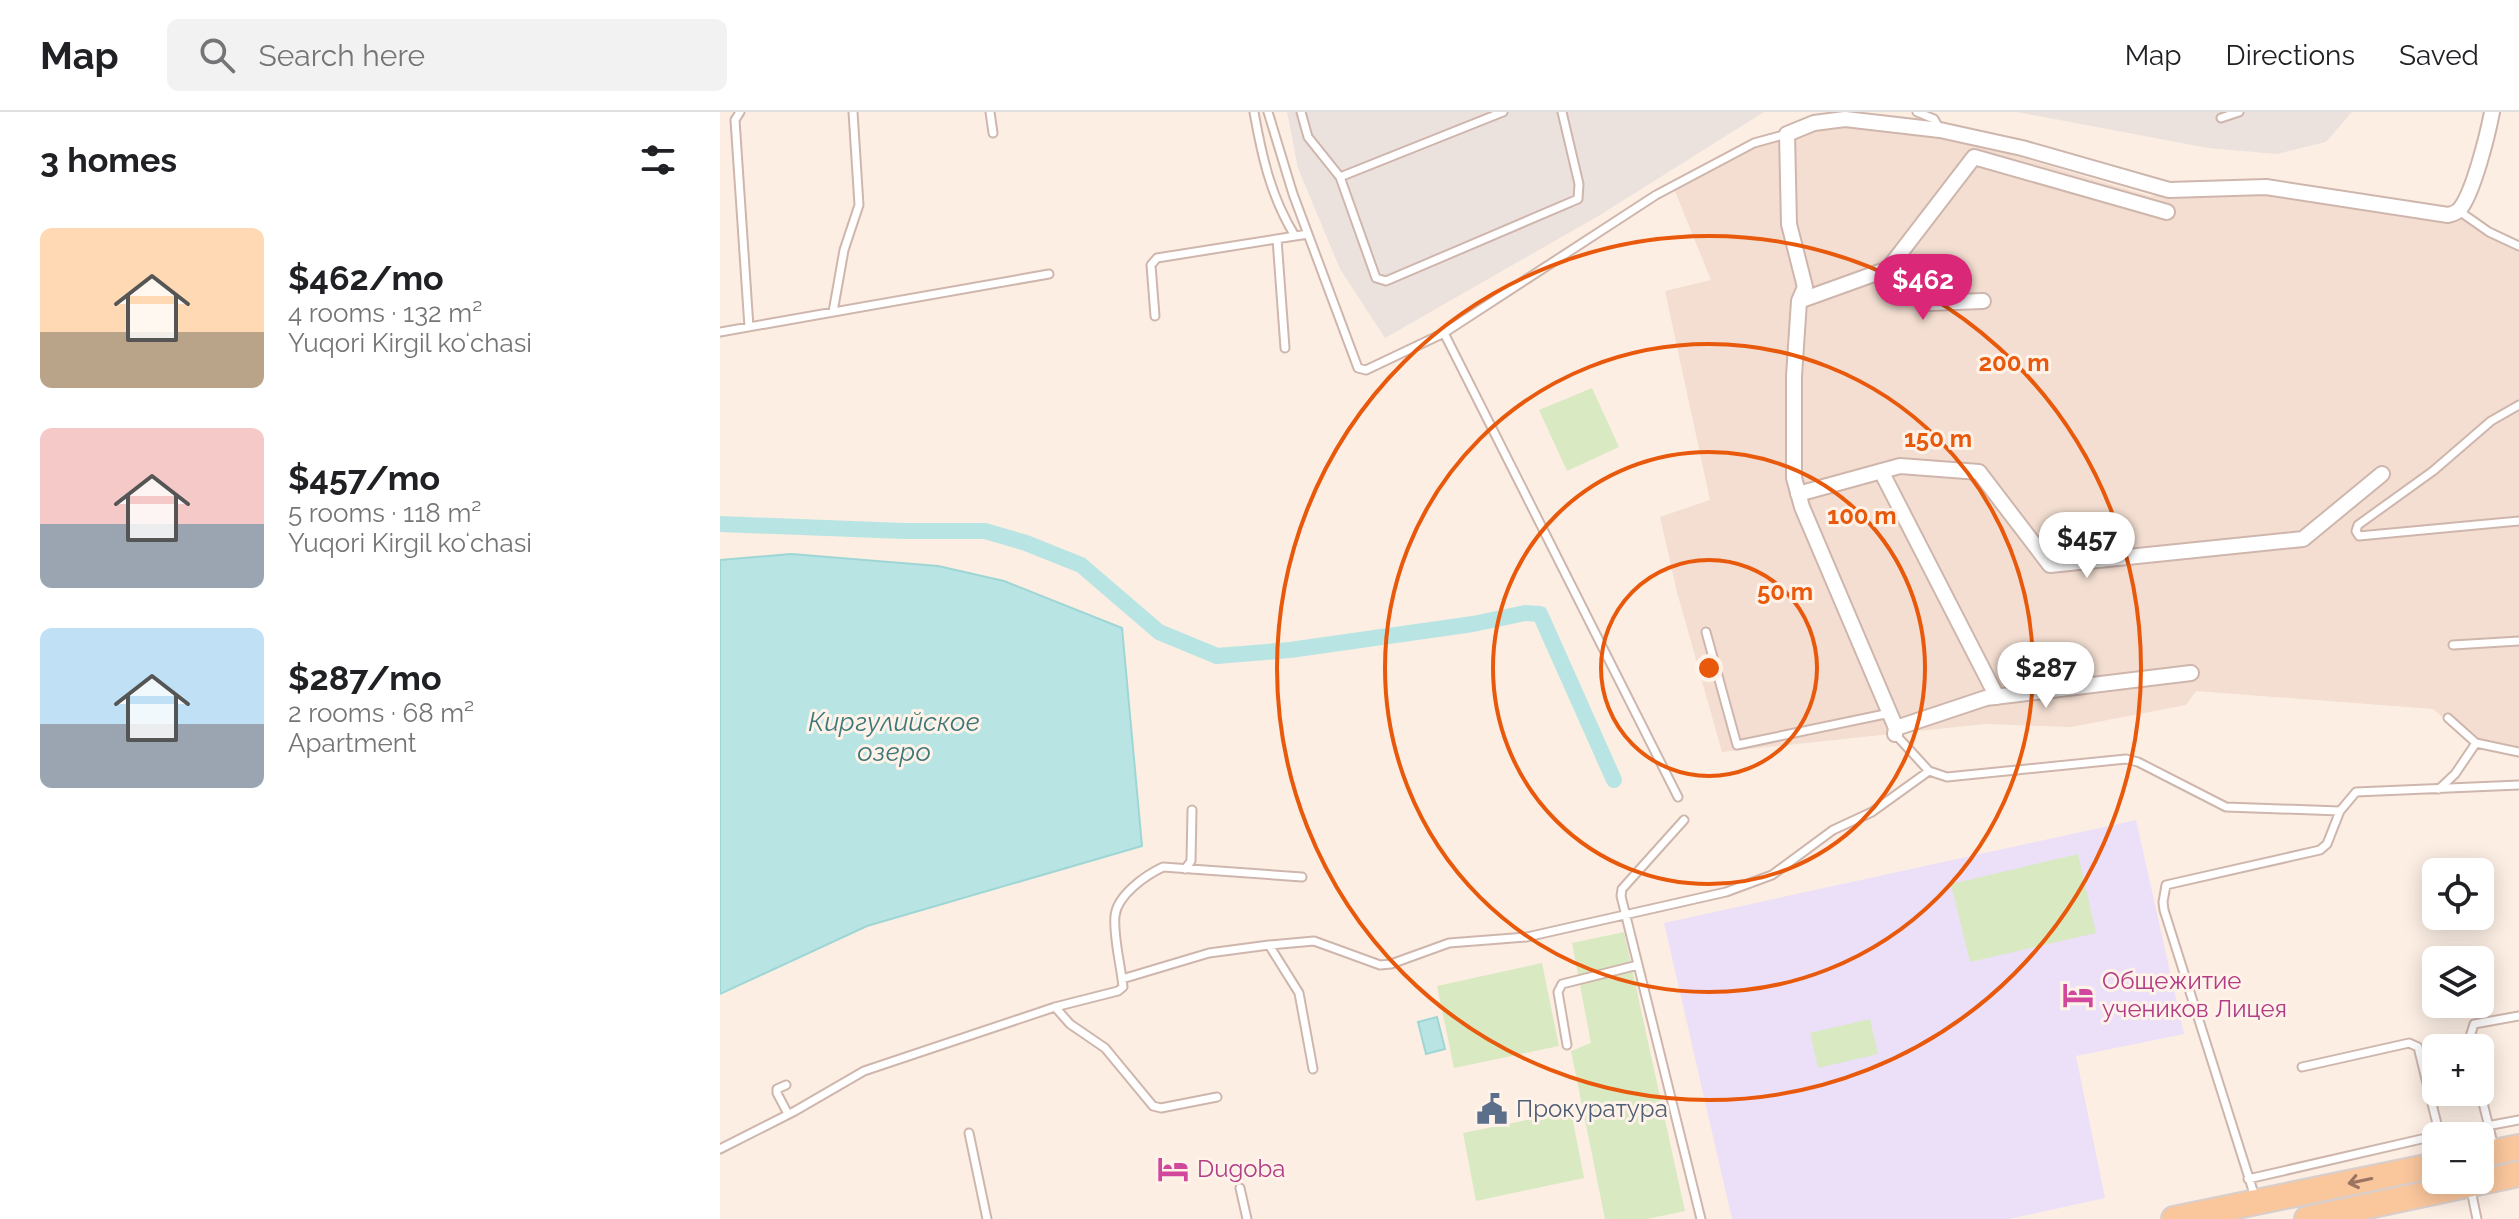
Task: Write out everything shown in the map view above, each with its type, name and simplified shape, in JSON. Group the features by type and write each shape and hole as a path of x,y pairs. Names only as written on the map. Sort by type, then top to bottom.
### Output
{"main road":[{"path":"2174,1219 2422,1168"},
{"path":"2494,1180 2519,1174"},
{"path":"2307,1219 2427,1194"}],"street":[{"path":"2191,673 1997,697 1896,731 1794,478 1794,376 1799,301 1805,287 1789,224 1787,134 1814,123 1845,119 1940,130 2022,148 2169,190 2266,187 2448,215 2458,211 2466,198 2488,135 2492,112"},
{"path":"1799,301 1888,269 1974,157 2167,212"},
{"path":"1888,269 1927,303 1983,301"},
{"path":"1798,494 1900,466 1979,472 2050,565 2303,539 2382,474"},
{"path":"1881,471 1997,697"}],"lane":[{"path":"740,112 735,120 749,327"},
{"path":"833,312 844,250 859,205 853,112"},
{"path":"990,112 993,133"},
{"path":"1254,112 1267,174 1280,213 1295,236"},
{"path":"1268,112 1308,234 1358,368 1366,370 1444,333 1656,195 1754,143 1787,134"},
{"path":"1301,112 1308,137 1340,177 1376,278 1386,281 1578,199 1579,184 1562,112"},
{"path":"1340,177 1503,112"},
{"path":"1917,112 1934,119 1940,130"},
{"path":"2221,118 2239,112"},
{"path":"2458,211 2489,232 2519,246"},
{"path":"1155,316 1151,265 1157,258 1308,234"},
{"path":"1277,239 1285,348"},
{"path":"720,332 1049,274"},
{"path":"1444,333 1678,797"},
{"path":"2519,405 2491,421 2433,471 2358,525 2356,531 2359,536 2519,521"},
{"path":"1706,632 1737,745 1890,713"},
{"path":"2453,645 2519,641"},
{"path":"2448,718 2476,743 2519,752"},
{"path":"1896,731 1929,771 1947,777 2126,759 2138,762 2226,807 2340,811"},
{"path":"2439,789 2455,774 2476,743"},
{"path":"1122,979 1209,953 1314,941 1380,965 1391,964 1449,943 1527,937 1726,892 1772,875 1833,830 1872,812 1929,771"},
{"path":"2257,1203 2164,910 2166,885 2320,850 2327,844 2340,811 2356,792 2519,785"},
{"path":"1185,869 1191,861 1192,810"},
{"path":"1684,820 1622,889 1701,1219"},
{"path":"720,1149 864,1071 1055,1007 1118,991 1123,987 1115,915 1120,901 1148,874 1163,867 1302,877"},
{"path":"1269,945 1299,993 1313,1069"},
{"path":"1567,1045 1558,992 1562,984 1638,965"},
{"path":"1055,1007 1070,1024 1105,1048 1153,1106 1161,1108 1217,1097"},
{"path":"2471,1034 2474,1024 2519,1016"},
{"path":"2302,1067 2409,1043 2418,1047 2437,1122"},
{"path":"786,1085 777,1089 777,1093 788,1114"},
{"path":"2494,1126 2519,1120"},
{"path":"969,1133 987,1219"},
{"path":"2248,1179 2422,1140"},
{"path":"1240,1188 1247,1219"},
{"path":"2472,1194 2477,1219"}],"shaded area":[{"path":"1287,112 1764,112 1600,215 1385,338 1340,269 1298,168"},
{"path":"2017,112 2352,112 2326,142 2277,154 2208,148"},
{"path":"1832,123 1946,135 2150,196 2222,187 2363,208 2476,220 2519,243 2519,756 2479,749 2433,709 2196,691 2186,705 2071,727 1985,724 1722,752 1677,592 1660,517 1710,500 1665,291 1711,280 1672,184 1710,162 1760,142"},
{"path":"2136,820 2184,1034 2076,1056 2105,1198 2009,1219 1732,1219 1664,923"}],"green space":[{"path":"1592,388 1619,447 1567,471 1539,410"},
{"path":"2078,854 2096,933 1970,962 1951,884"},
{"path":"1624,932 1685,1211 1647,1219 1605,1219 1571,1051 1591,1043 1572,943"},
{"path":"1542,963 1559,1046 1454,1068 1437,986"},
{"path":"1870,1019 1878,1054 1818,1068 1810,1033"},
{"path":"1571,1111 1584,1178 1476,1201 1463,1133"}],"water":[{"name":"Киргулийское озеро","path":"791,554 938,566 1004,581 1122,628 1142,846 867,926 720,994 720,560"},
{"path":"1437,1017 1445,1049 1426,1054 1418,1022"}],"waterway":[{"path":"720,524 985,531 1081,565 1159,632 1217,656 1290,650 1473,624 1525,613 1540,614 1614,780"}],"place":[{"name":"Общежитие учеников Лицея","path":"2078,995"},
{"name":"Прокуратура","path":"1492,1109"},
{"name":"Dugoba","path":"1173,1169"}]}
